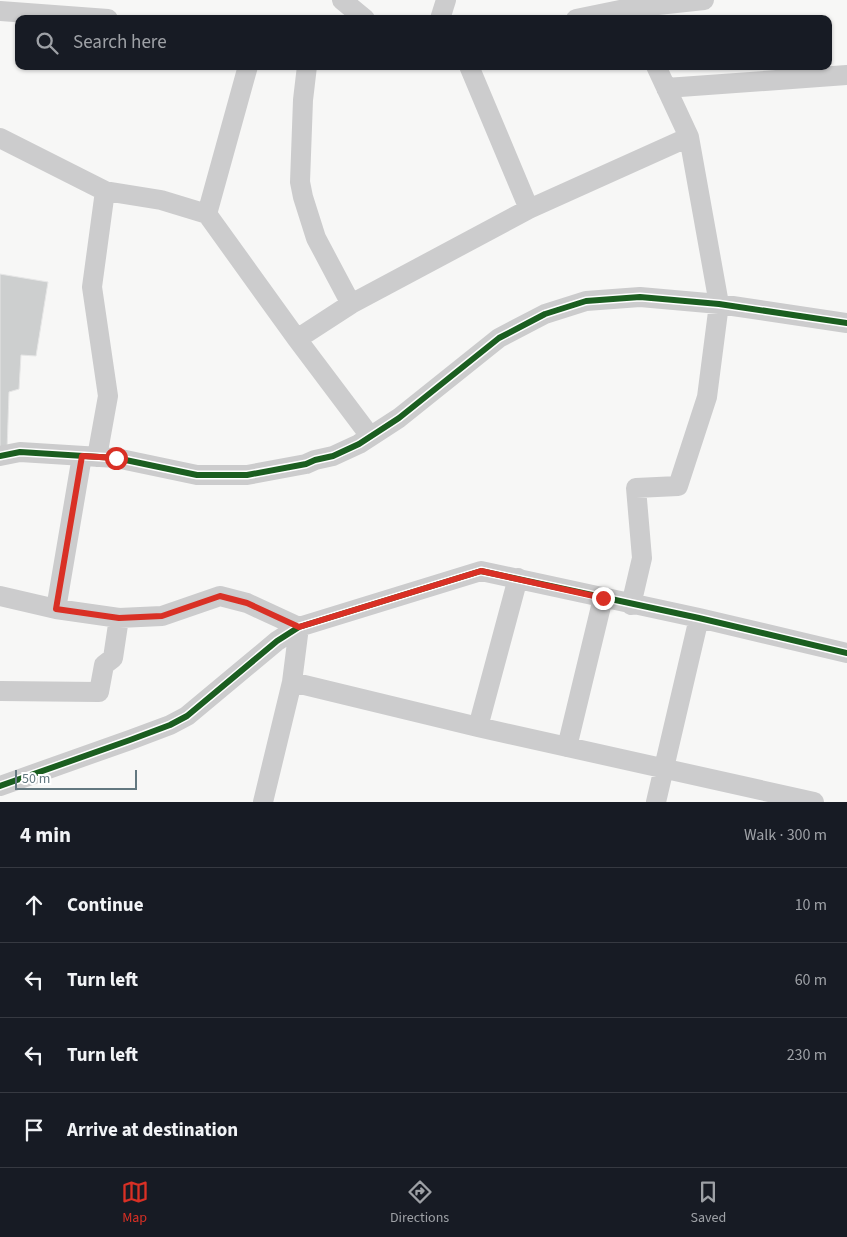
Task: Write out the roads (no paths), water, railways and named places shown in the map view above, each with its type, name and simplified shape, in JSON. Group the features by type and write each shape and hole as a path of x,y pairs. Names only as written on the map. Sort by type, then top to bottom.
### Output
{"street":[{"path":"342,0 360,15"},
{"path":"441,15 446,0"},
{"path":"598,15 704,0"},
{"path":"0,11 54,15"},
{"path":"207,214 247,70"},
{"path":"307,70 303,100 300,182 316,238 351,304"},
{"path":"471,70 529,209"},
{"path":"631,605 642,558 636,488 678,486 707,397 719,304 689,137 658,70"},
{"path":"666,88 847,75"},
{"path":"296,339 351,304 529,209 689,137"},
{"path":"0,138 105,190 161,200 207,214 296,339 370,436"},
{"path":"56,609 90,456 108,396 92,287 105,190"},
{"path":"0,456 20,452 116,458 197,475 247,475 306,464 333,456 359,444 399,418 499,338 545,314 586,302 640,297 719,304 847,323"},
{"path":"0,786 146,734 187,716 277,640 299,627 481,571 631,605 699,618 847,653"},
{"path":"478,727 518,578"},
{"path":"0,596 56,609 119,618 162,616 220,596 247,603 299,627"},
{"path":"567,747 603,598"},
{"path":"0,691 99,692 104,664 113,658 119,618"},
{"path":"656,802 699,618"},
{"path":"264,802 292,682 299,627"},
{"path":"292,682 478,727 814,802"}]}
